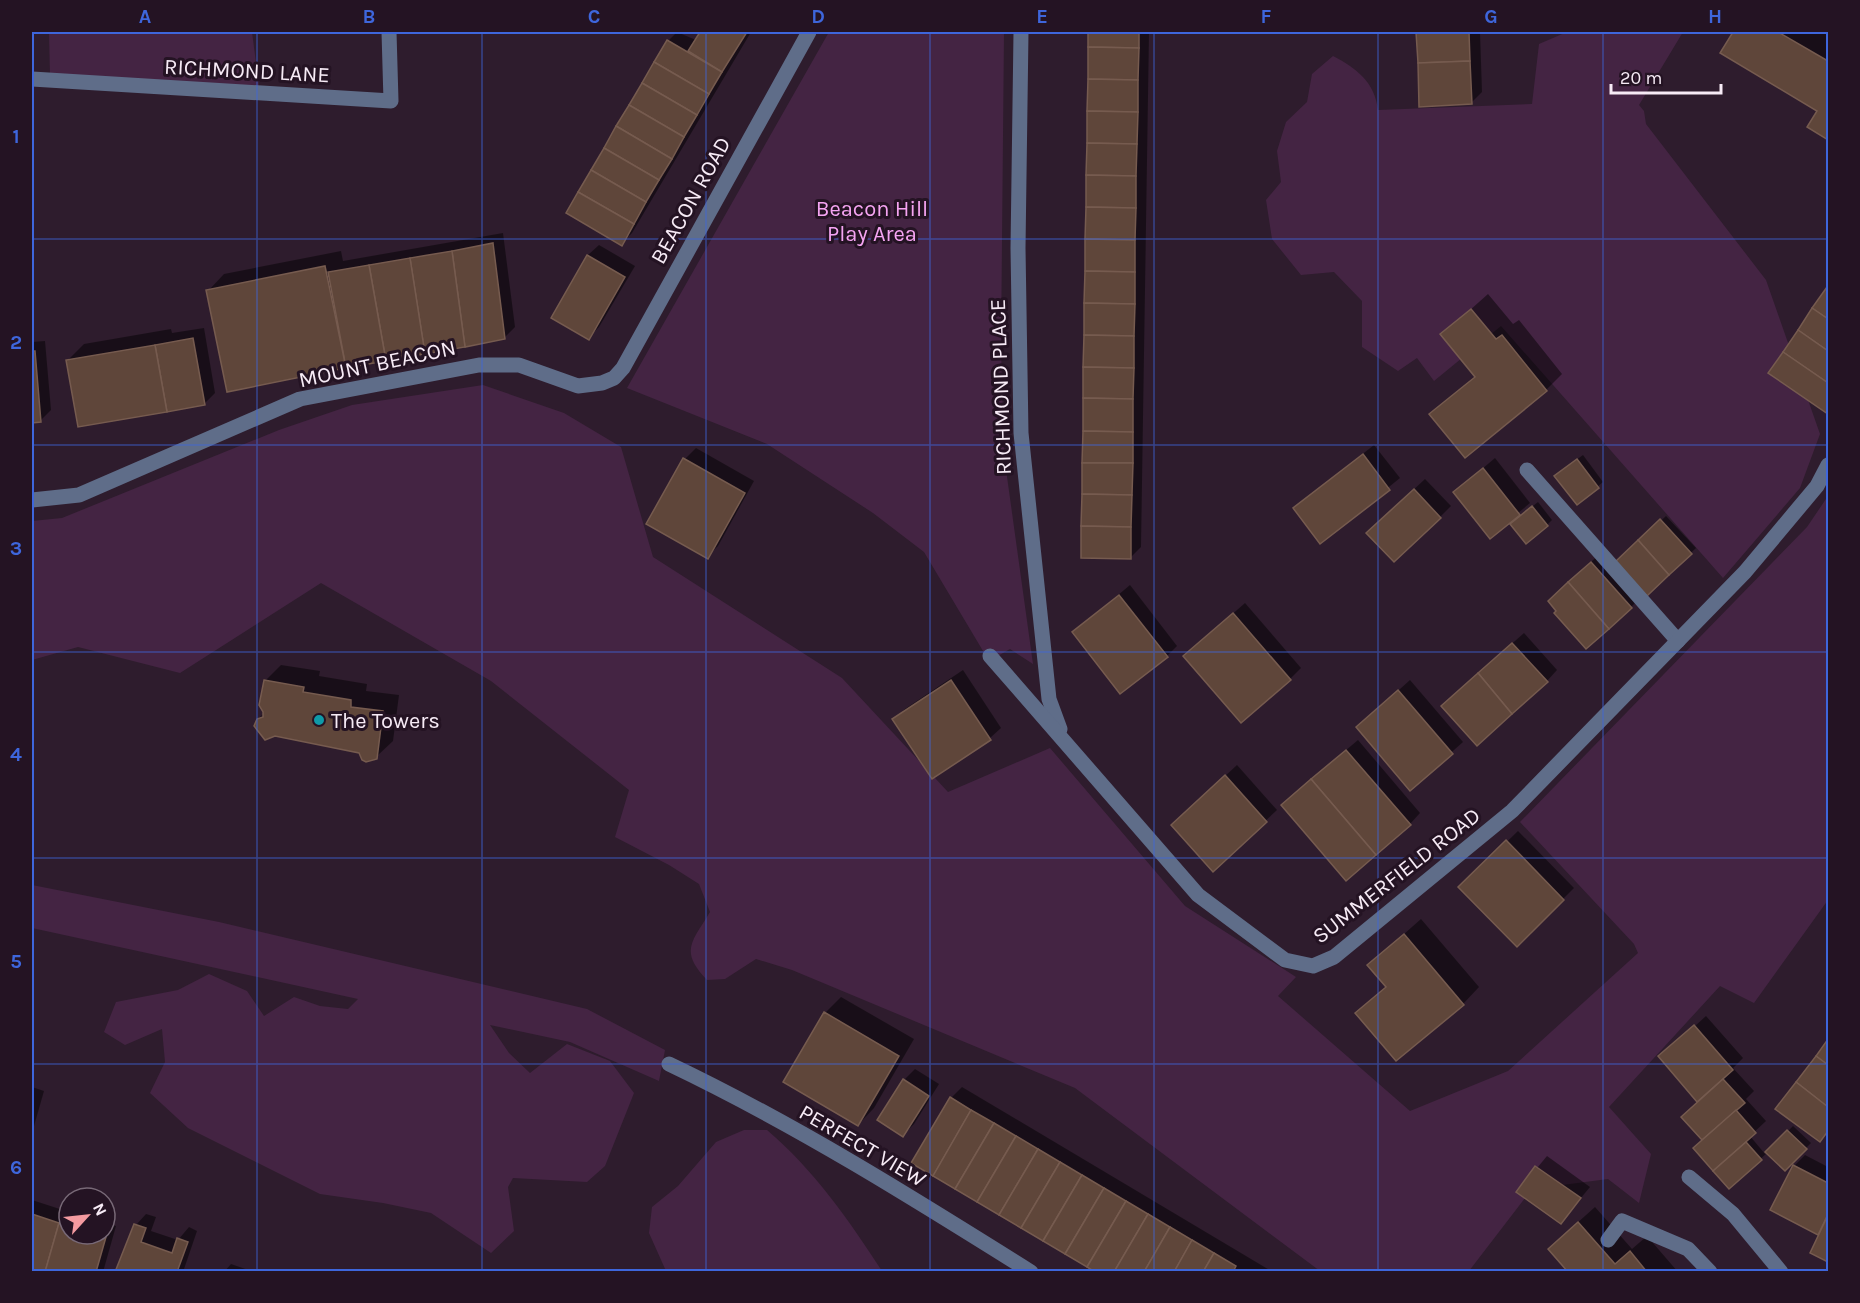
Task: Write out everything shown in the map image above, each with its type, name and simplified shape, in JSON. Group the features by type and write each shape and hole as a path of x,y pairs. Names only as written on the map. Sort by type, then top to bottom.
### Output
{"street":[{"name":"RICHMOND LANE","path":"32,79 391,101 389,32"},
{"name":"BEACON ROAD","path":"602,383 614,378 623,368 809,32"},
{"name":"RICHMOND PLACE","path":"1022,32 1018,248 1021,433 1049,699 1063,738"},
{"name":"MOUNT BEACON","path":"32,500 79,495 300,399 479,365 519,365 578,386 602,383"},
{"name":"SUMMERFIELD ROAD","path":"990,656 1198,895 1285,960 1312,966 1334,957 1512,811 1745,572 1817,486 1828,465"},
{"path":"1527,470 1678,641"},
{"name":"PERFECT VIEW","path":"669,1064 712,1085 887,1182 1030,1272"},
{"path":"1689,1177 1733,1214 1781,1272"},
{"path":"1608,1240 1622,1221 1688,1249 1710,1272"}],"green space":[{"path":"49,32 252,32 259,86 50,75"},
{"name":"Beacon Hill Play Area","path":"829,32 1004,32 1001,347 1004,455 1033,664 1010,649 989,661 924,552 873,513 767,444 627,388"},
{"path":"1567,32 1683,32 1639,105 1644,111 1646,124 1766,280 1820,434 1800,488 1723,578 1501,326 1434,381 1417,358 1398,371 1362,347 1362,301 1334,272 1301,275 1272,239 1266,200 1281,182 1277,151 1286,122 1307,102 1312,74 1333,56 1357,71 1369,84 1378,110 1532,104 1539,44"},
{"path":"483,385 564,413 621,447 653,557 842,678 948,792 1050,748 1185,906 1296,977 1278,996 1410,1111 1508,1071 1638,953 1634,944 1520,822 1807,527 1828,496 1828,900 1754,1003 1720,986 1609,1107 1651,1154 1639,1203 1608,1179 1532,1189 1469,1271 1320,1271 1075,1088 792,970 756,959 725,979 707,980 698,970 691,954 694,939 710,912 699,884 669,865 615,837 629,790 491,681 321,583 180,673 78,647 32,660 32,521 62,518 279,430 352,405"},
{"path":"32,885 219,922 587,1009 665,1050 659,1081 570,1042 490,1025 509,1053 530,1073 567,1044 610,1061 634,1093 605,1166 587,1182 513,1178 508,1187 514,1231 491,1253 431,1213 320,1194 188,1128 150,1093 165,1062 162,1029 125,1045 104,1032 116,1002 178,990 209,974 247,991 264,1016 294,997 320,1006 348,1009 358,999 32,928"},
{"path":"744,1130 767,1130 800,1161 843,1214 882,1271 666,1271 649,1233 652,1207 678,1186 716,1142"}],"building":[{"path":"700,32 747,32 722,72 688,51"},
{"path":"1088,32 1139,32 1139,48 1088,47"},
{"path":"1416,32 1469,32 1470,61 1418,63"},
{"path":"1733,32 1778,32 1828,61 1828,140 1807,127 1817,111 1720,53"},
{"path":"667,40 722,72 709,94 654,62"},
{"path":"1088,47 1139,48 1138,80 1088,79"},
{"path":"1470,61 1472,104 1419,107 1418,63"},
{"path":"654,62 709,94 697,115 642,83"},
{"path":"1088,79 1138,80 1138,112 1087,111"},
{"path":"642,83 697,115 684,137 629,105"},
{"path":"629,105 684,137 672,159 616,126"},
{"path":"1087,111 1138,112 1137,144 1087,143"},
{"path":"616,126 672,159 659,180 604,148"},
{"path":"1087,143 1137,144 1136,176 1086,175"},
{"path":"604,148 659,180 646,202 591,170"},
{"path":"591,170 646,202 634,224 578,192"},
{"path":"1086,175 1136,176 1136,208 1086,207"},
{"path":"578,192 634,224 622,246 566,213"},
{"path":"1086,207 1136,208 1135,240 1085,239"},
{"path":"1085,239 1135,240 1135,272 1085,271"},
{"path":"493,243 505,339 465,347 452,251"},
{"path":"452,251 465,347 425,354 410,258"},
{"path":"587,255 625,277 589,340 551,318"},
{"path":"410,258 425,354 386,361 369,265"},
{"path":"369,265 386,361 346,368 328,272"},
{"path":"325,266 346,368 227,392 206,290"},
{"path":"1085,271 1135,272 1135,304 1084,303"},
{"path":"1828,288 1828,319 1812,308"},
{"path":"1084,303 1135,304 1134,336 1084,335"},
{"path":"1812,308 1828,319 1828,351 1798,330"},
{"path":"1471,309 1496,339 1502,335 1547,391 1465,458 1429,414 1475,377 1440,334"},
{"path":"1798,330 1828,351 1828,383 1783,352"},
{"path":"1084,335 1134,336 1134,368 1083,367"},
{"path":"193,338 205,405 167,412 155,345"},
{"path":"155,345 167,412 78,427 66,360"},
{"path":"32,351 35,351 41,422 32,423"},
{"path":"1783,352 1828,383 1828,414 1768,373"},
{"path":"1083,367 1134,368 1133,399 1083,398"},
{"path":"1083,398 1133,399 1133,432 1083,431"},
{"path":"1083,431 1133,432 1133,463 1082,463"},
{"path":"1363,454 1390,490 1320,544 1293,508"},
{"path":"683,458 745,493 708,559 646,524"},
{"path":"1577,459 1599,488 1577,505 1554,476"},
{"path":"1082,463 1133,463 1132,495 1082,494"},
{"path":"1483,468 1520,515 1490,539 1453,492"},
{"path":"1414,489 1441,518 1394,562 1366,533"},
{"path":"1082,494 1132,495 1131,527 1081,526"},
{"path":"1532,506 1548,526 1526,544 1510,524"},
{"path":"1660,519 1692,554 1669,575 1638,540"},
{"path":"1081,526 1131,527 1131,559 1081,558"},
{"path":"1638,540 1669,575 1647,596 1615,562"},
{"path":"1591,562 1632,608 1609,629 1568,582"},
{"path":"1568,582 1609,629 1586,649 1554,613 1556,611 1548,601"},
{"path":"1119,595 1168,657 1120,694 1072,632"},
{"path":"1233,613 1291,680 1241,723 1183,656"},
{"path":"1512,643 1548,682 1512,714 1478,673"},
{"path":"1478,673 1512,714 1477,746 1441,706"},
{"name":"The Towers","path":"264,680 304,687 303,692 351,700 351,707 383,711 377,759 366,762 362,760 359,753 275,736 265,740 254,726 257,719 263,717 259,705"},
{"path":"951,680 991,740 932,779 892,719"},
{"path":"1398,690 1453,754 1410,791 1356,727"},
{"path":"1346,750 1411,825 1376,855 1311,779"},
{"path":"1225,775 1267,822 1213,872 1171,825"},
{"path":"1311,779 1376,855 1346,881 1281,805"},
{"path":"1506,840 1564,900 1517,947 1458,887"},
{"path":"1404,934 1464,1005 1396,1061 1355,1013 1386,987 1367,965"},
{"path":"824,1012 899,1056 858,1126 783,1082"},
{"path":"1694,1025 1733,1070 1697,1102 1658,1056"},
{"path":"1828,1039 1828,1065 1816,1056"},
{"path":"1816,1056 1828,1065 1828,1107 1796,1082"},
{"path":"903,1079 929,1096 903,1137 877,1120"},
{"path":"1723,1079 1745,1103 1702,1140 1681,1117"},
{"path":"1796,1082 1828,1107 1828,1131 1820,1142 1775,1109"},
{"path":"950,1097 971,1110 933,1176 911,1163"},
{"path":"971,1110 994,1123 955,1189 933,1176"},
{"path":"1736,1110 1756,1133 1713,1171 1693,1148"},
{"path":"994,1123 1016,1136 977,1202 955,1189"},
{"path":"1787,1130 1807,1149 1785,1171 1765,1152"},
{"path":"1016,1136 1038,1149 999,1215 977,1202"},
{"path":"1746,1142 1762,1160 1729,1189 1713,1171"},
{"path":"1038,1149 1060,1162 1021,1228 999,1215"},
{"path":"1060,1162 1082,1175 1043,1241 1021,1228"},
{"path":"1793,1165 1828,1183 1828,1214 1818,1235 1770,1210"},
{"path":"1535,1166 1581,1198 1561,1224 1516,1192"},
{"path":"1082,1175 1104,1188 1065,1254 1043,1241"},
{"path":"1104,1188 1126,1201 1087,1267 1065,1254"},
{"path":"1126,1201 1148,1214 1114,1272 1095,1272 1087,1267"},
{"path":"32,1214 57,1222 57,1230 45,1272 32,1272"},
{"path":"1148,1214 1170,1227 1144,1272 1114,1272"},
{"path":"1828,1215 1828,1262 1810,1253"},
{"path":"1578,1222 1615,1264 1630,1251 1647,1272 1568,1272 1548,1249"},
{"path":"134,1224 146,1228 141,1242 172,1253 177,1238 188,1242 177,1272 115,1272"},
{"path":"1170,1227 1192,1240 1174,1272 1144,1272"},
{"path":"57,1230 57,1246 103,1246 96,1272 45,1272"},
{"path":"1192,1240 1214,1253 1203,1272 1174,1272"},
{"path":"1214,1253 1236,1266 1233,1272 1203,1272"}],"place":[{"name":"The Towers","path":"319,720"}]}
